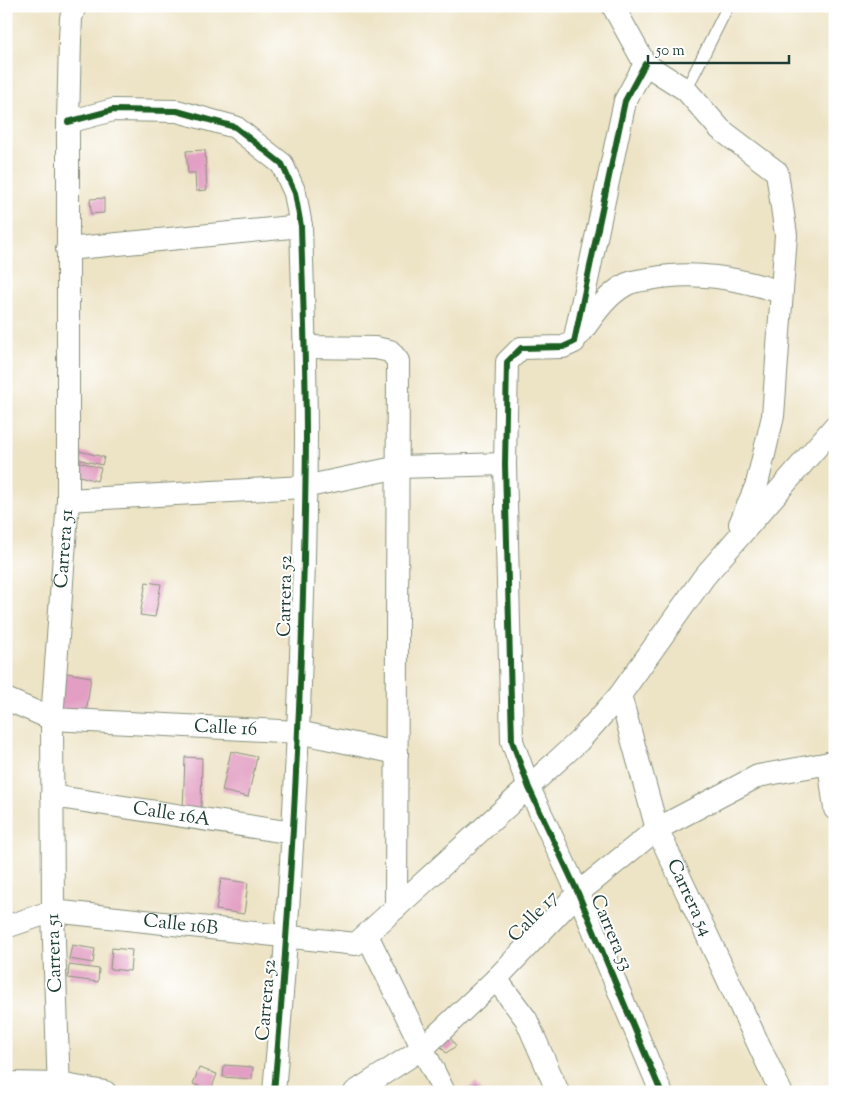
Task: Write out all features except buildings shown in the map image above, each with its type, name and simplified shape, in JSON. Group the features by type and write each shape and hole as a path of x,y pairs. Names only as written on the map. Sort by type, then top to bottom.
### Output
{"street":[{"name":"Carrera 51","path":"59,1088 53,911 52,719 68,500 68,122 71,18 75,6"},
{"path":"613,6 645,64 686,90 720,129 777,172 786,235 773,416 757,484 733,542"},
{"path":"574,342 625,101 645,64"},
{"name":"Carrera 52","path":"68,122 113,110 177,111 235,127 282,164 295,193 301,226 304,347 304,487 298,732 288,936 274,1092"},
{"path":"67,249 301,226"},
{"path":"574,342 599,307 627,283 665,276 710,275 744,280 781,292"},
{"name":"Carrera 53","path":"574,342 563,347 521,348 507,362 505,464 512,741 529,788 578,893 661,1092"},
{"path":"304,347 375,348 390,351 398,362 396,908"},
{"path":"444,1092 423,1048 362,940 529,788 579,740 620,696 704,577 835,426"},
{"path":"68,500 304,487 398,467 505,464"},
{"name":"Carrera 54","path":"620,696 656,829 781,1092"},
{"path":"6,699 52,719"},
{"name":"Calle 16","path":"52,719 298,732 397,753"},
{"path":"832,763 835,809"},
{"name":"Calle 17","path":"355,1092 423,1048 496,979 578,893 656,829 758,776 832,763"},
{"name":"Calle 16A","path":"52,796 293,833"},
{"name":"Calle 16B","path":"6,927 53,911 288,936 362,940"},
{"path":"496,979 526,1019 558,1092"},
{"path":"6,1083 105,1092"}],"lane":[{"path":"686,90 728,6"}],"cycle path":[{"path":"645,64 625,101 574,342 563,347 521,348 507,362 505,464 512,741 529,788 578,893 661,1092"},
{"path":"68,122 113,110 177,111 235,127 282,164 295,193 301,226 306,412 305,521 292,848 274,1092"}]}
